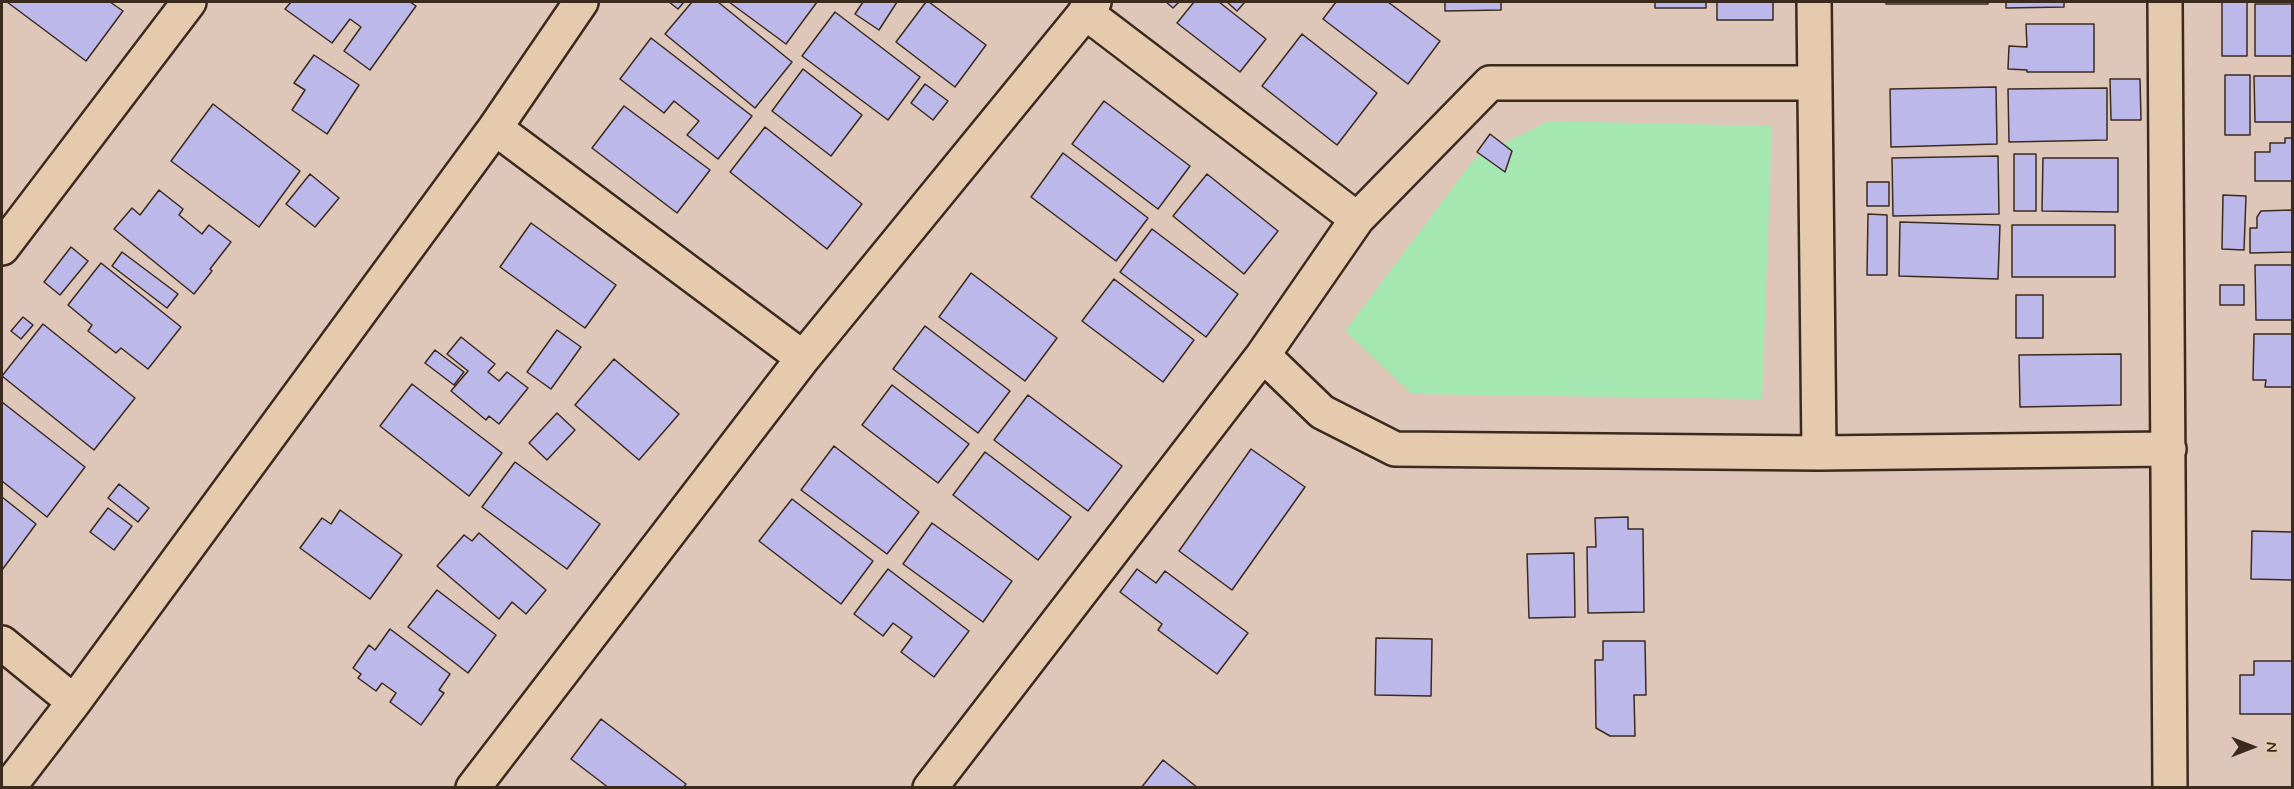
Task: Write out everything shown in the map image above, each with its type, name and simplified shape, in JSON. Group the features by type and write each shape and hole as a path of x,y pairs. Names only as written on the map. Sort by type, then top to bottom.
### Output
{"street":[{"path":"2,248 189,2"},
{"path":"8,788 74,702 495,128 580,2"},
{"path":"1814,2 1819,453"},
{"path":"2165,2 2170,788"},
{"path":"474,788 803,358 1089,7 1357,219"},
{"path":"930,788 1263,355 1357,219 1490,83 1814,83"},
{"path":"495,128 803,358"},
{"path":"1263,355 1322,412 1395,449 1819,453 2169,449"},
{"path":"2,643 74,702"}],"green space":[{"path":"1548,121 1772,126 1762,399 1412,394 1345,331 1475,158"}],"building":[{"path":"7,2 110,2 123,11 86,61"},
{"path":"291,2 410,2 416,6 370,70 344,51 361,27 350,19 332,43 285,9"},
{"path":"669,2 684,2 678,9"},
{"path":"692,2 718,2 792,62 755,108 665,34"},
{"path":"729,2 817,2 786,44"},
{"path":"863,2 897,2 879,30 855,14"},
{"path":"926,2 986,45 955,87 896,42"},
{"path":"1166,2 1179,2 1173,8"},
{"path":"1194,2 1219,2 1266,39 1240,72 1177,23"},
{"path":"1227,2 1245,2 1237,11"},
{"path":"1336,2 1388,2 1440,41 1408,84 1323,19"},
{"path":"1445,2 1501,2 1501,10 1445,11"},
{"path":"1655,2 1706,2 1706,8 1655,8"},
{"path":"1717,2 1773,2 1773,20 1717,20"},
{"path":"1886,2 1988,2 1988,4 1886,4"},
{"path":"2006,2 2064,2 2064,7 2006,8"},
{"path":"2222,2 2247,2 2247,56 2222,56"},
{"path":"2255,4 2292,4 2292,56 2255,56"},
{"path":"835,12 920,77 888,120 802,56"},
{"path":"2026,24 2094,24 2094,72 2027,72 2027,70 2008,69 2009,46 2027,47"},
{"path":"1302,34 1377,93 1337,145 1262,86"},
{"path":"651,38 752,116 718,159 687,135 699,121 674,101 664,113 620,79"},
{"path":"314,55 359,85 327,134 292,110 305,90 294,83"},
{"path":"803,69 862,115 831,156 772,111"},
{"path":"2225,75 2250,75 2250,135 2225,135"},
{"path":"2254,76 2292,76 2292,122 2255,122"},
{"path":"2110,79 2140,79 2141,120 2111,120"},
{"path":"925,84 948,101 933,120 911,103"},
{"path":"1996,87 1997,144 1891,147 1890,89"},
{"path":"2107,88 2107,140 2009,142 2008,89"},
{"path":"1104,101 1190,166 1158,209 1072,144"},
{"path":"213,104 300,171 259,227 171,161"},
{"path":"624,106 710,170 677,213 592,148"},
{"path":"765,127 862,204 827,249 730,172"},
{"path":"1490,134 1512,151 1505,172 1477,152"},
{"path":"2285,138 2292,138 2292,181 2255,181 2255,152 2270,152 2270,143 2285,143"},
{"path":"1063,153 1148,218 1116,261 1031,197"},
{"path":"2014,154 2036,154 2036,211 2014,211"},
{"path":"1998,156 1999,214 1893,216 1892,158"},
{"path":"2043,158 2118,158 2118,212 2042,211"},
{"path":"310,174 339,198 315,227 286,204"},
{"path":"1207,174 1278,231 1244,274 1173,216"},
{"path":"1867,182 1889,182 1889,206 1867,206"},
{"path":"159,190 183,209 179,215 202,234 209,225 231,242 194,294 114,229 132,208 140,215"},
{"path":"2223,195 2246,196 2244,250 2222,249"},
{"path":"2292,210 2292,252 2250,253 2250,228 2257,228 2257,217 2261,211"},
{"path":"1868,214 1887,215 1887,275 1867,275"},
{"path":"1900,222 2000,225 1998,279 1899,276"},
{"path":"531,223 616,285 585,328 500,267"},
{"path":"2012,225 2115,225 2115,277 2012,277"},
{"path":"1152,229 1238,294 1206,337 1120,272"},
{"path":"71,247 88,261 60,295 44,282"},
{"path":"122,252 178,294 167,308 112,266"},
{"path":"101,263 181,327 148,369 121,348 116,353 88,331 92,325 68,305"},
{"path":"2255,265 2292,265 2292,320 2256,320"},
{"path":"971,273 1057,338 1025,381 939,317"},
{"path":"1114,279 1194,340 1163,382 1082,321"},
{"path":"2220,285 2244,285 2244,305 2220,305"},
{"path":"2016,295 2043,295 2043,338 2016,338"},
{"path":"23,317 33,325 21,339 11,331"},
{"path":"43,324 135,398 94,450 2,376"},
{"path":"925,326 1010,391 978,433 893,369"},
{"path":"557,330 581,347 551,389 527,372"},
{"path":"2254,334 2292,334 2292,387 2265,387 2266,380 2253,380"},
{"path":"461,337 495,364 488,372 499,381 507,372 528,388 499,424 489,416 486,420 451,391 468,371 447,354"},
{"path":"435,350 464,372 454,385 425,363"},
{"path":"2121,354 2121,405 2020,407 2019,355"},
{"path":"614,359 679,414 639,460 575,405"},
{"path":"412,384 502,453 469,496 380,426"},
{"path":"892,385 969,444 938,483 862,425"},
{"path":"1028,395 1122,466 1088,511 994,440"},
{"path":"2,402 85,467 47,517 2,481"},
{"path":"557,413 575,430 547,460 529,443"},
{"path":"834,446 919,512 887,554 801,490"},
{"path":"1251,449 1305,487 1232,590 1179,551"},
{"path":"985,452 1071,517 1038,560 953,495"},
{"path":"515,462 600,524 567,569 482,507"},
{"path":"119,484 149,508 138,522 108,498"},
{"path":"2,497 36,524 2,570"},
{"path":"792,499 873,561 841,604 759,541"},
{"path":"108,508 132,526 114,550 90,532"},
{"path":"340,510 402,555 370,599 300,548 322,518 331,524"},
{"path":"1628,517 1628,529 1643,529 1644,612 1588,613 1587,547 1596,547 1595,518"},
{"path":"932,523 1012,581 983,622 903,564"},
{"path":"2252,531 2292,532 2292,580 2251,579"},
{"path":"479,533 546,590 526,614 512,602 499,619 437,566 464,535 472,541"},
{"path":"1574,553 1575,617 1529,618 1527,554"},
{"path":"888,569 969,631 934,677 901,652 912,637 893,623 883,636 854,614"},
{"path":"1137,569 1156,583 1165,571 1248,633 1217,674 1158,630 1162,624 1120,592"},
{"path":"437,590 496,635 468,673 408,627"},
{"path":"390,629 450,674 439,690 444,693 421,725 390,702 396,693 382,683 376,691 358,678 361,674 353,668 369,645 375,650"},
{"path":"1376,638 1432,639 1431,696 1375,695"},
{"path":"1603,641 1645,641 1646,695 1634,695 1635,736 1610,736 1596,728 1595,660 1603,660"},
{"path":"2254,661 2292,661 2292,714 2240,714 2240,675 2254,675"},
{"path":"601,719 686,784 683,788 609,788 571,759"},
{"path":"1163,760 1198,788 1141,788"}]}
